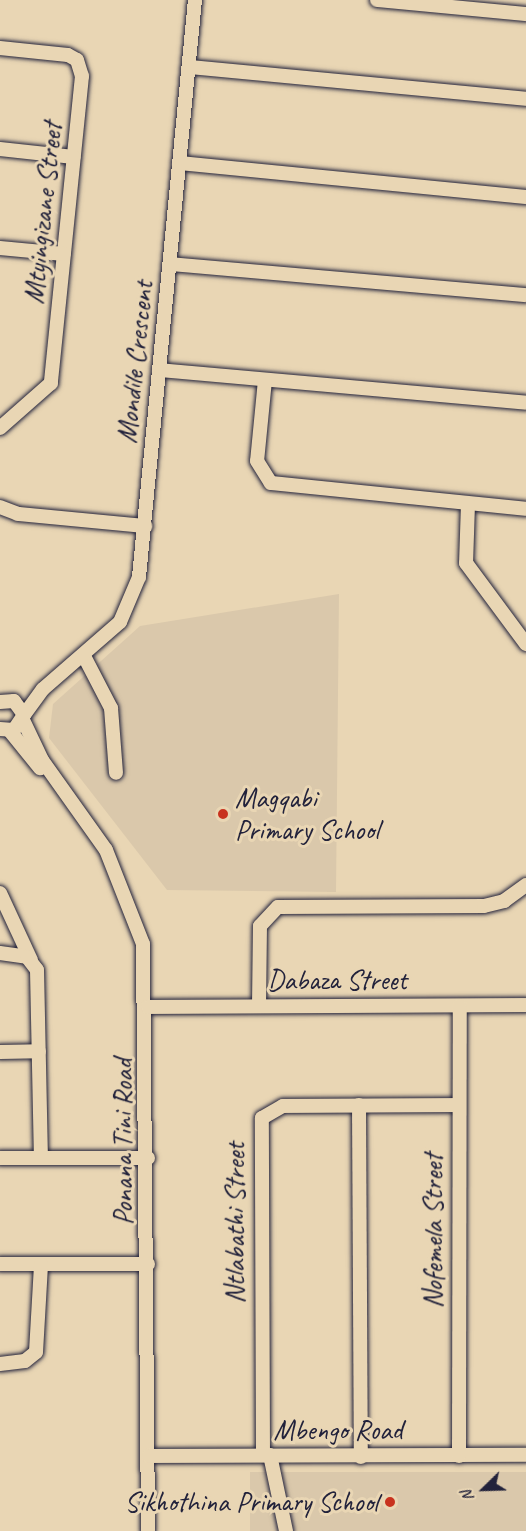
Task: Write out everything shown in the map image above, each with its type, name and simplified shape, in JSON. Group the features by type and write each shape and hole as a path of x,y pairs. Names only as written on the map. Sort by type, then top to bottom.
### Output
{"street":[{"name":"Mondile Crescent","path":"23,718 43,689 108,636 132,600 145,526 195,0"},
{"path":"377,0 526,14"},
{"name":"Mtyingizane Street","path":"0,48 77,60 82,76 51,382 0,428"},
{"path":"189,67 526,99"},
{"path":"0,149 74,156"},
{"path":"179,163 526,197"},
{"path":"0,248 64,254"},
{"path":"170,264 526,296"},
{"path":"159,370 526,403"},
{"path":"265,380 257,461 271,483 526,509"},
{"path":"468,504 466,563 526,644"},
{"path":"0,507 18,514 145,526"},
{"path":"84,656 111,708 116,772"},
{"name":"Mondile Crescent","path":"4,700 43,689"},
{"name":"Ponana Tini Road","path":"4,700 23,718 54,778 123,882 143,944 148,1007 148,1531"},
{"name":"Ponana Tini Road","path":"23,718 3,729 54,778"},
{"path":"259,1006 260,926 278,907 484,906 504,901 526,885"},
{"path":"0,893 39,981 41,1158"},
{"path":"0,953 31,960"},
{"name":"Dabaza Street","path":"148,1007 526,1005"},
{"name":"Nofemela Street","path":"459,1456 460,1006"},
{"path":"0,1052 39,1051"},
{"path":"359,1105 361,1457"},
{"name":"Ntlabathi Street","path":"286,1531 267,1455 261,1123 277,1107 458,1105"},
{"path":"0,1158 148,1158"},
{"path":"0,1264 148,1264"},
{"path":"0,1364 25,1361 36,1352 41,1264"},
{"name":"Mbengo Road","path":"149,1456 526,1455"}],"shaded area":[{"name":"Magqabi Primary School","path":"339,594 336,892 167,890 49,738 53,704 140,626"},
{"name":"Sikhothina Primary School","path":"250,1472 526,1472 526,1531 250,1531"}],"place":[{"name":"Magqabi Primary School","path":"223,814"},
{"name":"Sikhothina Primary School","path":"390,1502"}]}
